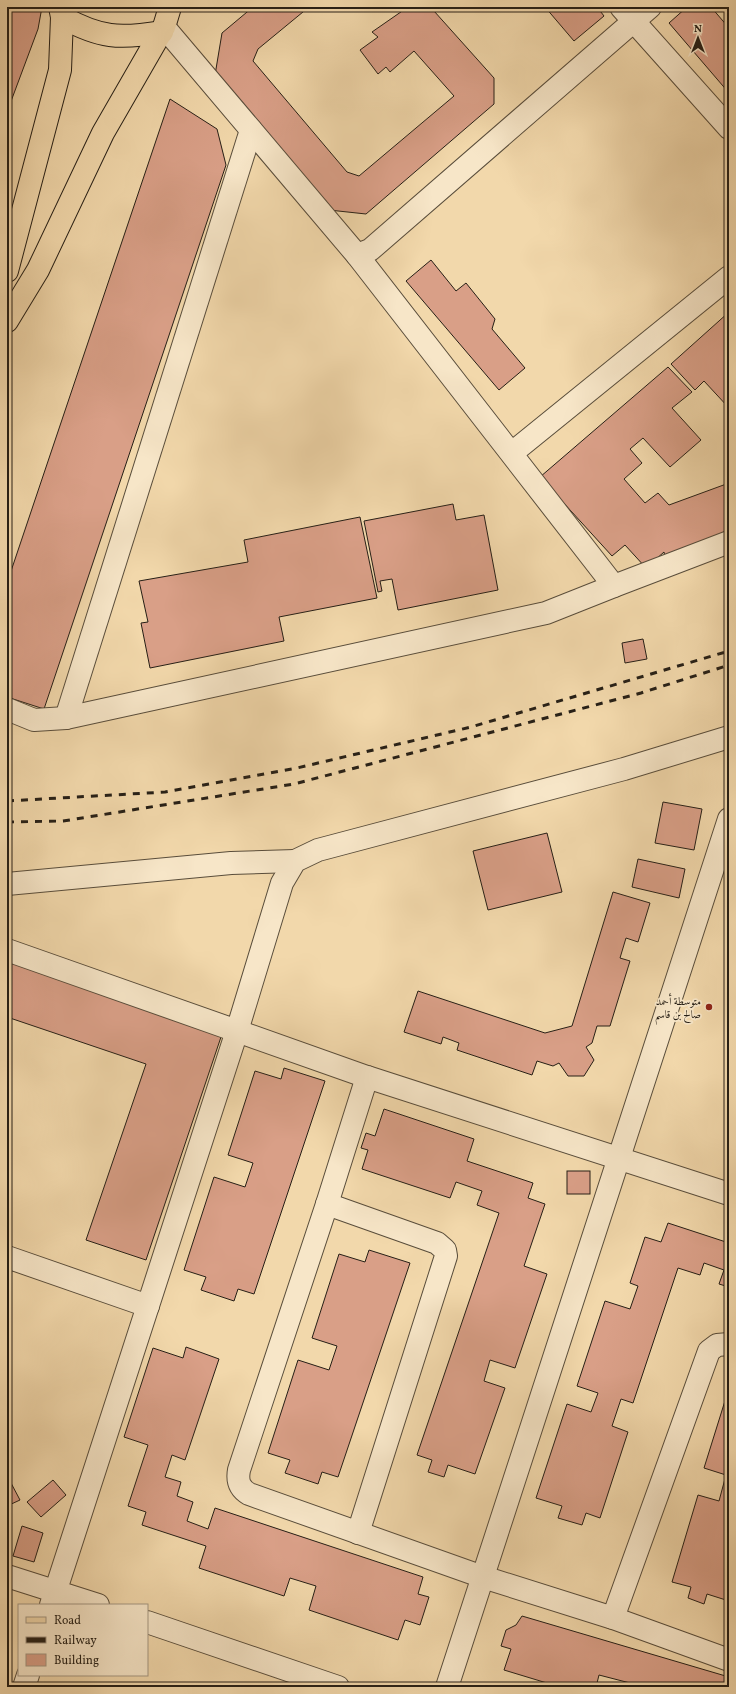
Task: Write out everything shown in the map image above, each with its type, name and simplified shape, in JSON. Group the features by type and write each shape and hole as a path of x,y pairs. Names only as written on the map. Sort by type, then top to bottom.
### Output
{"main road":[{"path":"61,12 82,28 114,36 132,37 165,22"},
{"path":"7,271 60,70 61,12"},
{"path":"7,321 38,270 103,132 165,22"}],"street":[{"path":"357,255 370,250 627,14 650,7"},
{"path":"627,14 729,128"},
{"path":"165,22 251,130 357,255 614,586"},
{"path":"66,718 251,130"},
{"path":"512,453 729,276"},
{"path":"7,709 34,720 66,718 546,613 729,542"},
{"path":"7,884 231,863 295,862 318,850 624,769 729,737"},
{"path":"448,1687 729,819"},
{"path":"53,1598 237,1031 282,883 295,862"},
{"path":"7,950 367,1077 729,1194"},
{"path":"367,1077 327,1204 239,1470 238,1478 243,1490 249,1494 358,1534 483,1577 613,1618 729,1660"},
{"path":"327,1204 437,1243 445,1250 446,1256 358,1534"},
{"path":"7,1257 148,1306"},
{"path":"613,1618 709,1352 717,1345 729,1344"},
{"path":"7,1576 53,1598 92,1604"},
{"path":"148,1622 338,1687"},
{"path":"24,1687 28,1676"}],"building":[{"path":"7,7 42,7 38,29 7,112"},
{"path":"253,7 309,7 258,49 253,61 347,172 359,176 454,96 414,51 390,72 386,67 378,74 360,50 378,37 372,32 408,7 434,11 494,78 494,104 366,214 329,210 215,75 222,33"},
{"path":"545,7 597,7 604,16 574,41"},
{"path":"687,7 711,7 729,28 729,93 669,23"},
{"path":"170,99 217,129 226,165 44,709 7,697 7,583"},
{"path":"431,260 456,291 466,283 495,319 492,329 525,368 499,390 406,281"},
{"path":"729,312 729,408 704,381 695,390 671,364"},
{"path":"668,367 692,392 672,408 701,440 670,467 643,438 630,449 642,463 624,479 645,503 658,493 669,505 729,483 729,534 665,558 664,552 646,568 625,545 612,556 540,477"},
{"path":"453,504 456,520 484,515 498,590 398,610 392,579 380,581 382,591 378,592 364,521"},
{"path":"360,517 377,598 279,617 284,641 150,668 141,623 148,622 139,581 248,562 244,540"},
{"path":"643,639 647,659 625,663 622,643"},
{"path":"663,802 702,809 694,850 655,843"},
{"path":"547,833 562,892 488,910 473,851"},
{"path":"638,859 685,869 679,898 632,887"},
{"path":"613,892 650,903 638,942 626,938 620,958 630,961 610,1026 597,1026 592,1043 586,1047 594,1060 584,1076 568,1076 559,1063 553,1066 537,1061 532,1075 457,1050 459,1043 443,1037 441,1044 404,1032 418,991 545,1033 572,1026"},
{"path":"7,957 223,1031 146,1260 86,1240 146,1064 7,1017"},
{"path":"284,1068 325,1081 254,1294 238,1289 234,1301 201,1290 206,1277 184,1270 214,1177 245,1187 253,1163 228,1155 255,1071 281,1079"},
{"path":"384,1109 474,1139 467,1161 533,1183 528,1198 545,1204 524,1266 547,1274 515,1368 490,1360 484,1381 505,1388 475,1474 448,1465 444,1477 428,1472 432,1460 417,1455 499,1213 477,1205 482,1191 456,1182 450,1198 362,1169 368,1150 361,1148 366,1133 375,1136"},
{"path":"7,1159 11,1160 7,1171"},
{"path":"567,1171 590,1171 590,1194 567,1194"},
{"path":"668,1223 729,1243 729,1287 719,1284 724,1270 704,1263 700,1275 678,1268 633,1403 621,1399 612,1426 628,1432 600,1518 586,1513 582,1525 558,1518 562,1506 536,1498 567,1404 591,1412 598,1393 577,1386 605,1301 630,1309 638,1286 630,1283 645,1237 661,1242"},
{"path":"369,1250 410,1263 338,1477 322,1472 318,1484 285,1473 290,1460 268,1453 298,1360 329,1370 337,1346 312,1338 339,1254 365,1262"},
{"path":"186,1347 219,1359 185,1460 172,1455 165,1477 181,1482 177,1496 193,1502 187,1521 208,1529 215,1508 423,1577 418,1594 429,1597 420,1625 405,1620 398,1640 309,1610 316,1586 290,1578 284,1596 199,1568 206,1546 142,1525 146,1512 128,1506 148,1445 124,1437 153,1348 183,1358"},
{"path":"729,1388 729,1601 707,1594 704,1604 688,1598 691,1587 672,1582 698,1495 719,1501 726,1475 704,1468"},
{"path":"53,1480 66,1495 41,1517 27,1502"},
{"path":"11,1483 20,1500 7,1506 7,1485"},
{"path":"22,1526 43,1533 34,1562 13,1556"},
{"path":"522,1616 729,1677 728,1687 629,1687 630,1683 599,1675 596,1687 560,1687 504,1670 511,1649 501,1646 506,1630 516,1625"}],"railway":[{"path":"7,801 165,792 297,768 471,727 729,651"},
{"path":"7,822 63,821 294,784 641,693 729,665"}],"place":[{"name":"متوسطة أحمد صالح بن قاسم","path":"709,1007"}]}
